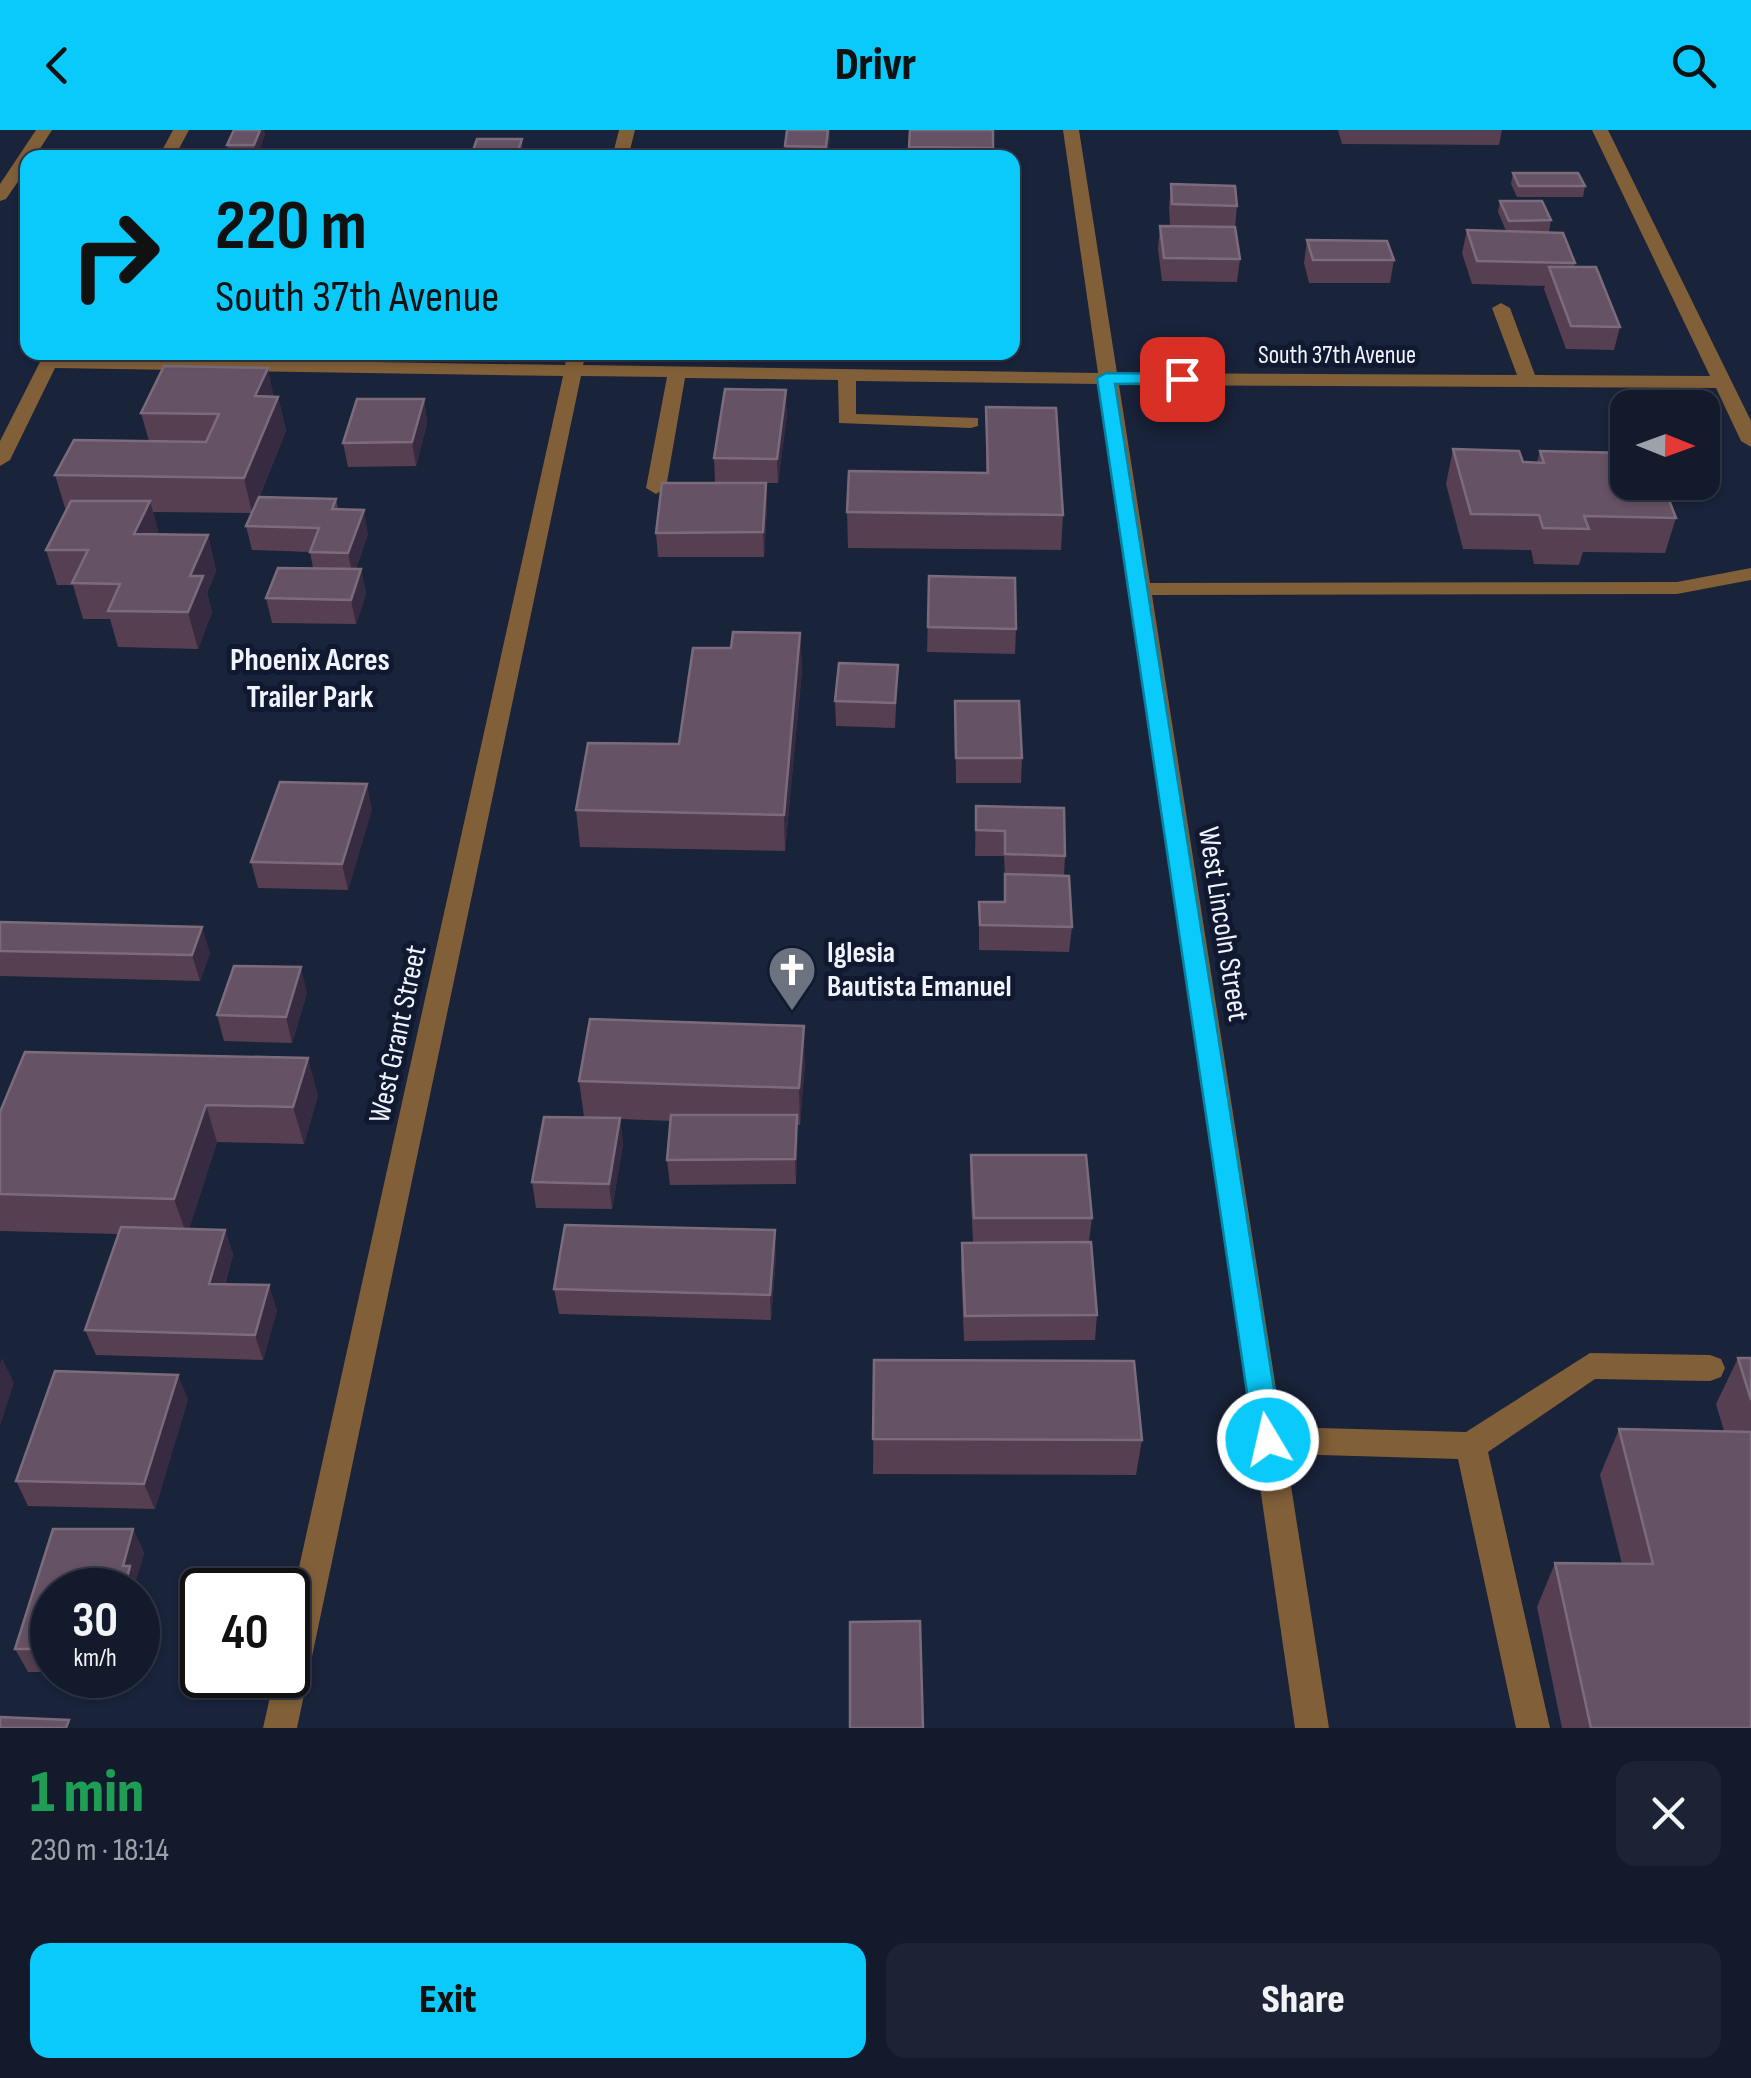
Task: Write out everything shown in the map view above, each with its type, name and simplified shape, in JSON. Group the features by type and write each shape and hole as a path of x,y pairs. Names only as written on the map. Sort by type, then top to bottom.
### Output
{"street":[{"name":"West Lincoln Street","path":"1071,130 1312,1728"},
{"path":"1600,130 1751,441"},
{"path":"0,196 20,166"},
{"path":"1501,308 1528,381"},
{"path":"0,460 50,360"},
{"name":"South 37th Avenue","path":"366,360 575,362 677,372 847,375 1725,382"},
{"name":"West Grant Street","path":"280,1728 575,362"},
{"path":"656,488 677,372"},
{"path":"847,375 846,419 971,422"},
{"path":"1140,589 1677,588 1751,574"},
{"path":"1268,1440 1472,1446 1590,1366 1710,1368"},
{"path":"1472,1446 1533,1728"}],"building":[{"path":"234,130 260,130 254,145 227,145"},
{"path":"787,130 828,130 826,147 785,146"},
{"path":"910,130 993,130 993,148 909,147"},
{"path":"477,139 522,139 519,150 473,150"},
{"path":"1513,173 1578,173 1585,186 1519,186"},
{"path":"1171,184 1235,186 1237,206 1172,204"},
{"path":"1500,201 1542,201 1551,220 1509,221"},
{"path":"1160,226 1235,227 1240,259 1164,258"},
{"path":"1467,230 1563,233 1575,263 1477,261"},
{"path":"1307,240 1387,241 1394,260 1313,260"},
{"path":"1549,267 1596,267 1620,327 1571,326"},
{"path":"164,366 268,368 255,396 278,397 244,478 55,475 74,440 206,442 219,414 141,413"},
{"path":"725,389 786,390 777,459 714,458"},
{"path":"357,399 424,399 412,442 343,443"},
{"path":"986,407 1056,408 1063,515 847,512 849,471 988,473"},
{"path":"1453,449 1519,451 1523,462 1544,463 1540,451 1610,453 1610,500 1669,500 1676,518 1584,516 1589,529 1543,528 1539,515 1471,514"},
{"path":"662,483 766,483 763,532 656,533"},
{"path":"259,497 336,499 332,509 364,510 348,553 310,552 319,528 246,526"},
{"path":"71,501 150,501 134,534 208,535 190,576 203,576 188,612 108,611 120,584 72,583 88,550 46,550"},
{"path":"278,568 361,569 351,600 266,598"},
{"path":"929,576 1015,578 1016,629 928,627"},
{"path":"733,632 800,633 784,815 576,810 588,743 679,744 693,648 731,648"},
{"path":"839,663 898,665 895,703 835,701"},
{"path":"955,701 1019,701 1022,758 956,758"},
{"path":"280,782 367,784 342,864 251,862"},
{"path":"976,806 1064,808 1065,856 1005,854 1005,831 976,830"},
{"path":"1005,874 1069,876 1072,927 980,925 979,902 1005,902"},
{"path":"0,922 202,927 192,955 0,951"},
{"path":"234,966 301,967 286,1017 217,1015"},
{"path":"590,1019 804,1026 799,1088 579,1081"},
{"path":"25,1052 308,1058 293,1107 206,1105 174,1199 0,1194 0,1112"},
{"path":"671,1115 797,1115 795,1159 667,1160"},
{"path":"544,1117 620,1118 609,1184 532,1182"},
{"path":"971,1155 1086,1155 1092,1218 974,1218"},
{"path":"565,1225 775,1230 770,1295 554,1289"},
{"path":"121,1227 225,1230 209,1284 269,1285 255,1335 85,1330"},
{"path":"1091,1242 1097,1315 965,1316 962,1243"},
{"path":"1738,1358 1751,1358 1751,1400"},
{"path":"874,1360 1134,1361 1142,1440 873,1439"},
{"path":"55,1371 178,1375 144,1484 16,1481"},
{"path":"1619,1429 1751,1432 1751,1728 1591,1728 1555,1563 1653,1564"},
{"path":"53,1529 133,1529 123,1566 130,1568 41,1568"},
{"path":"30,1602 30,1649 15,1649"},
{"path":"920,1621 923,1728 850,1728 850,1622"},
{"path":"0,1717 69,1720 66,1728 0,1728"}],"place":[{"name":"Iglesia Bautista Emanuel","path":"792,1012"}],"district":[{"name":"Phoenix Acres Trailer Park","path":"310,678"}],"route":[{"path":"1182,379 1106,378 1268,1440"}]}
